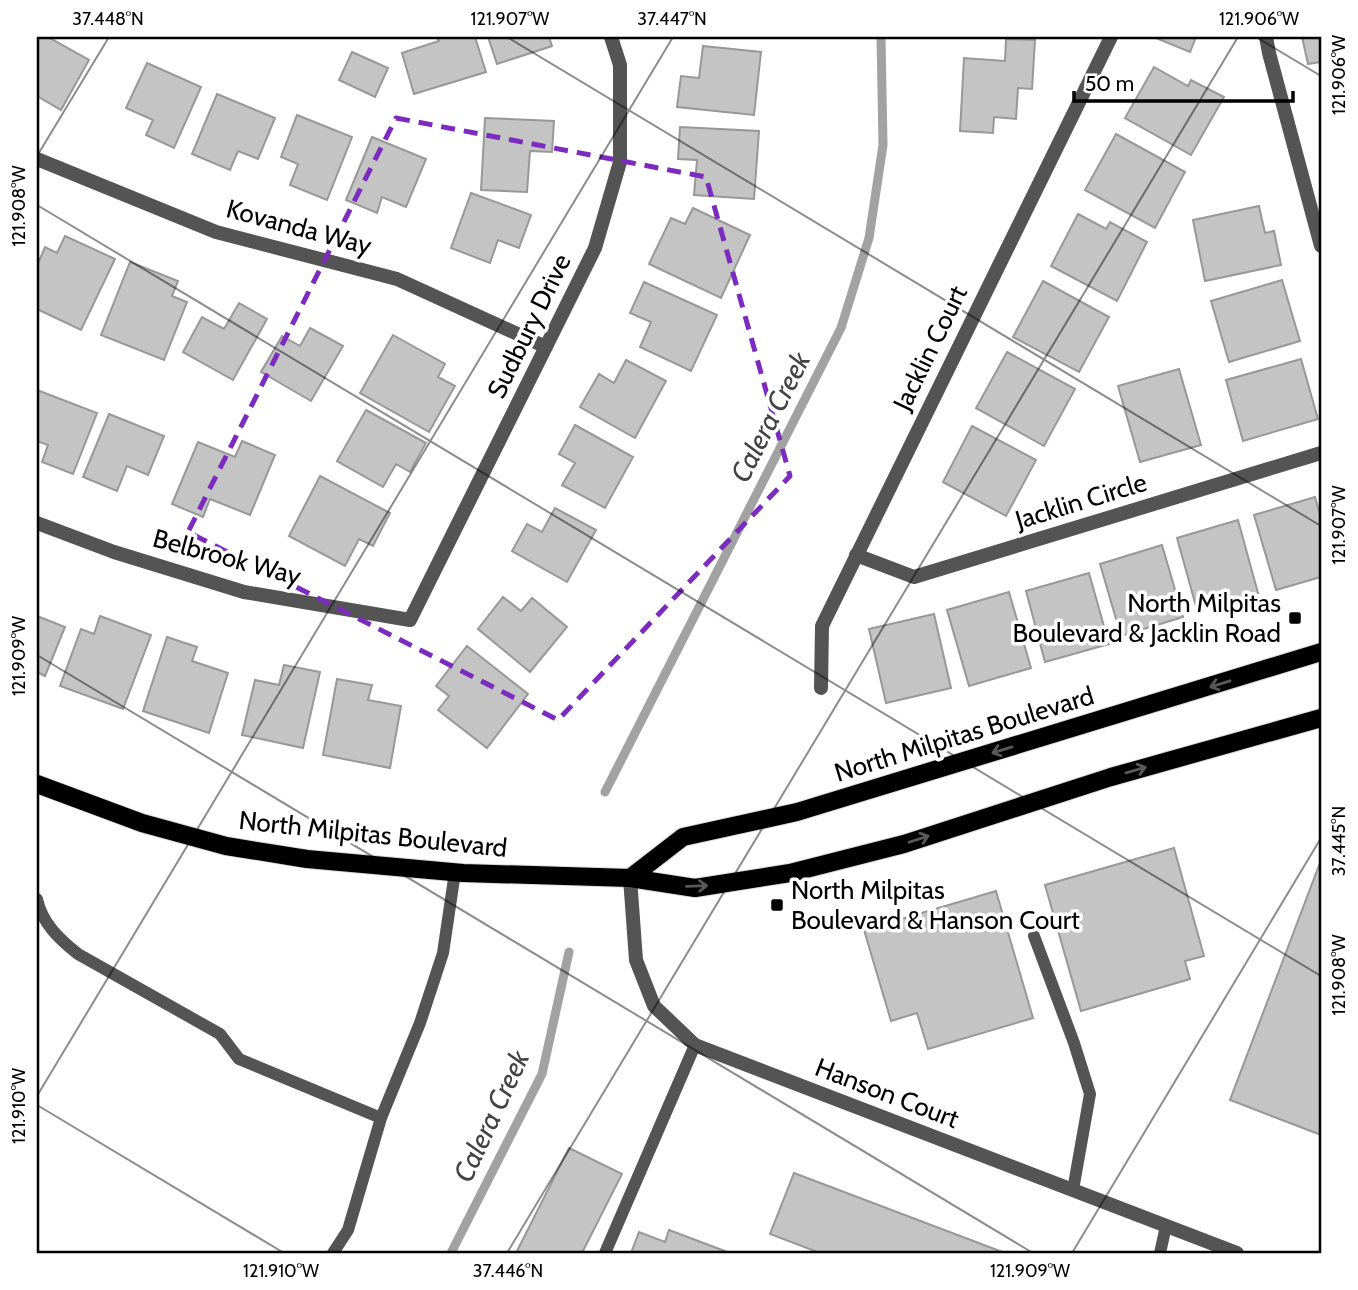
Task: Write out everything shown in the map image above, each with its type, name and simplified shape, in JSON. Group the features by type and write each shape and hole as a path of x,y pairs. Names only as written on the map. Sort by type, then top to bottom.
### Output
{"main road":[{"name":"North Milpitas Boulevard","path":"630,878 683,837 797,812 1321,652"},
{"name":"North Milpitas Boulevard","path":"37,784 142,823 226,846 307,859 455,872 630,878 695,888 790,873 904,844 1111,777 1321,718"}],"street":[{"name":"Sudbury Drive","path":"410,620 595,248 620,162 620,65 611,37"},
{"name":"Jacklin Court","path":"821,688 822,626 1111,37"},
{"path":"1266,37 1321,246"},
{"name":"Kovanda Way","path":"37,159 216,232 397,279 546,347"},
{"name":"Jacklin Circle","path":"856,555 914,577 1321,453"},
{"name":"Belbrook Way","path":"37,523 114,552 244,592 410,620"},
{"name":"Hanson Court","path":"630,878 636,960 654,1006 695,1045 1237,1253"}],"lane":[{"path":"333,1253 348,1230 381,1118 420,1023 443,953 455,872"},
{"path":"37,899 38,908 51,930 66,945 220,1034 239,1059 381,1118"},
{"path":"1034,936 1090,1094 1073,1190"},
{"path":"605,1253 695,1045"},
{"path":"1160,1253 1167,1226"}],"highlighted area":[{"path":"396,118 706,177 790,476 558,720 188,532"}],"building":[{"path":"37,37 48,37 89,60 61,110 37,96"},
{"path":"437,37 475,37 486,72 414,94 402,53 439,41"},
{"path":"488,37 549,37 552,46 497,64"},
{"path":"1196,37 1190,52 1158,39"},
{"path":"1302,37 1321,37 1321,62 1308,64"},
{"path":"1006,39 1035,40 1032,89 1018,88 1016,119 994,117 993,133 960,131 964,58 1005,61"},
{"path":"703,46 761,52 754,115 677,107 681,76 699,78"},
{"path":"352,52 388,68 375,97 339,80"},
{"path":"147,63 201,87 174,148 146,135 153,120 126,108"},
{"path":"1154,67 1188,86 1191,80 1224,97 1191,155 1125,118"},
{"path":"217,94 275,118 258,159 238,151 230,170 192,154"},
{"path":"297,115 352,137 327,200 290,185 298,164 281,157"},
{"path":"485,118 554,121 552,152 530,151 527,192 481,190"},
{"path":"680,127 759,131 754,199 694,195 697,160 678,159"},
{"path":"1116,134 1185,172 1155,228 1085,190"},
{"path":"372,137 426,159 406,207 382,197 377,213 346,200"},
{"path":"471,193 531,215 519,248 498,240 490,263 451,248"},
{"path":"1259,206 1265,233 1274,231 1281,265 1205,281 1193,220"},
{"path":"693,208 750,235 721,298 649,264 671,218 685,224"},
{"path":"1078,214 1106,229 1110,222 1147,242 1117,301 1051,266"},
{"path":"65,236 115,259 81,330 37,309 37,266 45,247 57,253"},
{"path":"130,262 178,281 172,296 187,302 164,360 101,335"},
{"path":"1282,280 1300,341 1229,362 1211,301"},
{"path":"1043,281 1109,317 1079,372 1013,337"},
{"path":"644,282 717,315 691,371 640,347 651,322 630,313"},
{"path":"239,303 267,319 233,380 183,352 202,317 224,329"},
{"path":"310,328 343,346 311,401 261,372 282,336 300,346"},
{"path":"393,335 445,364 438,377 455,386 429,432 360,393"},
{"path":"1007,352 1075,389 1044,446 976,408"},
{"path":"1301,359 1318,419 1243,441 1226,380"},
{"path":"626,360 666,381 635,438 580,407 599,374 614,383"},
{"path":"1179,369 1201,445 1140,462 1118,386"},
{"path":"37,390 97,413 73,474 42,462 48,445 37,441"},
{"path":"366,410 426,443 410,472 396,464 383,487 337,461"},
{"path":"109,414 164,436 148,475 127,466 117,491 83,477"},
{"path":"575,425 633,457 605,508 562,485 575,463 559,454"},
{"path":"972,426 1036,460 1006,516 943,482"},
{"path":"242,441 275,455 250,515 210,499 203,517 172,504 198,442 235,457"},
{"path":"320,476 390,513 373,546 359,539 345,566 289,536"},
{"path":"1315,497 1321,518 1321,577 1276,590 1254,515"},
{"path":"555,508 596,530 567,582 512,551 527,524 542,532"},
{"path":"1238,520 1258,593 1197,610 1177,538"},
{"path":"1162,545 1183,617 1121,636 1100,564"},
{"path":"1089,573 1109,644 1045,662 1026,591"},
{"path":"1009,592 1031,668 969,686 947,610"},
{"path":"503,597 521,611 532,598 567,627 530,672 478,629"},
{"path":"934,614 951,688 886,703 869,629"},
{"path":"37,616 65,627 45,676 37,672"},
{"path":"100,616 151,635 123,709 60,686 81,629 94,634"},
{"path":"167,637 197,647 192,661 228,673 209,733 143,711"},
{"path":"467,646 528,694 487,748 438,710 449,696 436,686"},
{"path":"284,665 320,672 303,748 242,735 255,680 279,685"},
{"path":"337,679 372,685 368,700 401,706 390,768 323,755"},
{"path":"1174,848 1204,956 1185,961 1190,979 1081,1011 1045,885"},
{"path":"1321,860 1321,1135 1230,1100"},
{"path":"996,891 1033,1018 928,1049 917,1013 891,1021 864,930"},
{"path":"569,1148 622,1174 582,1253 516,1253"},
{"path":"794,1173 1005,1253 820,1253 770,1234"},
{"path":"669,1230 730,1253 631,1253 639,1232 665,1242"}],"waterway":[{"name":"Calera Creek","path":"605,792 841,328 869,238 883,145 881,37"},
{"name":"Calera Creek","path":"451,1253 542,1074 569,952"}],"place":[{"name":"North Milpitas Boulevard & Jacklin Road","path":"1295,618"},
{"name":"North Milpitas Boulevard & Hanson Court","path":"777,905"}]}
